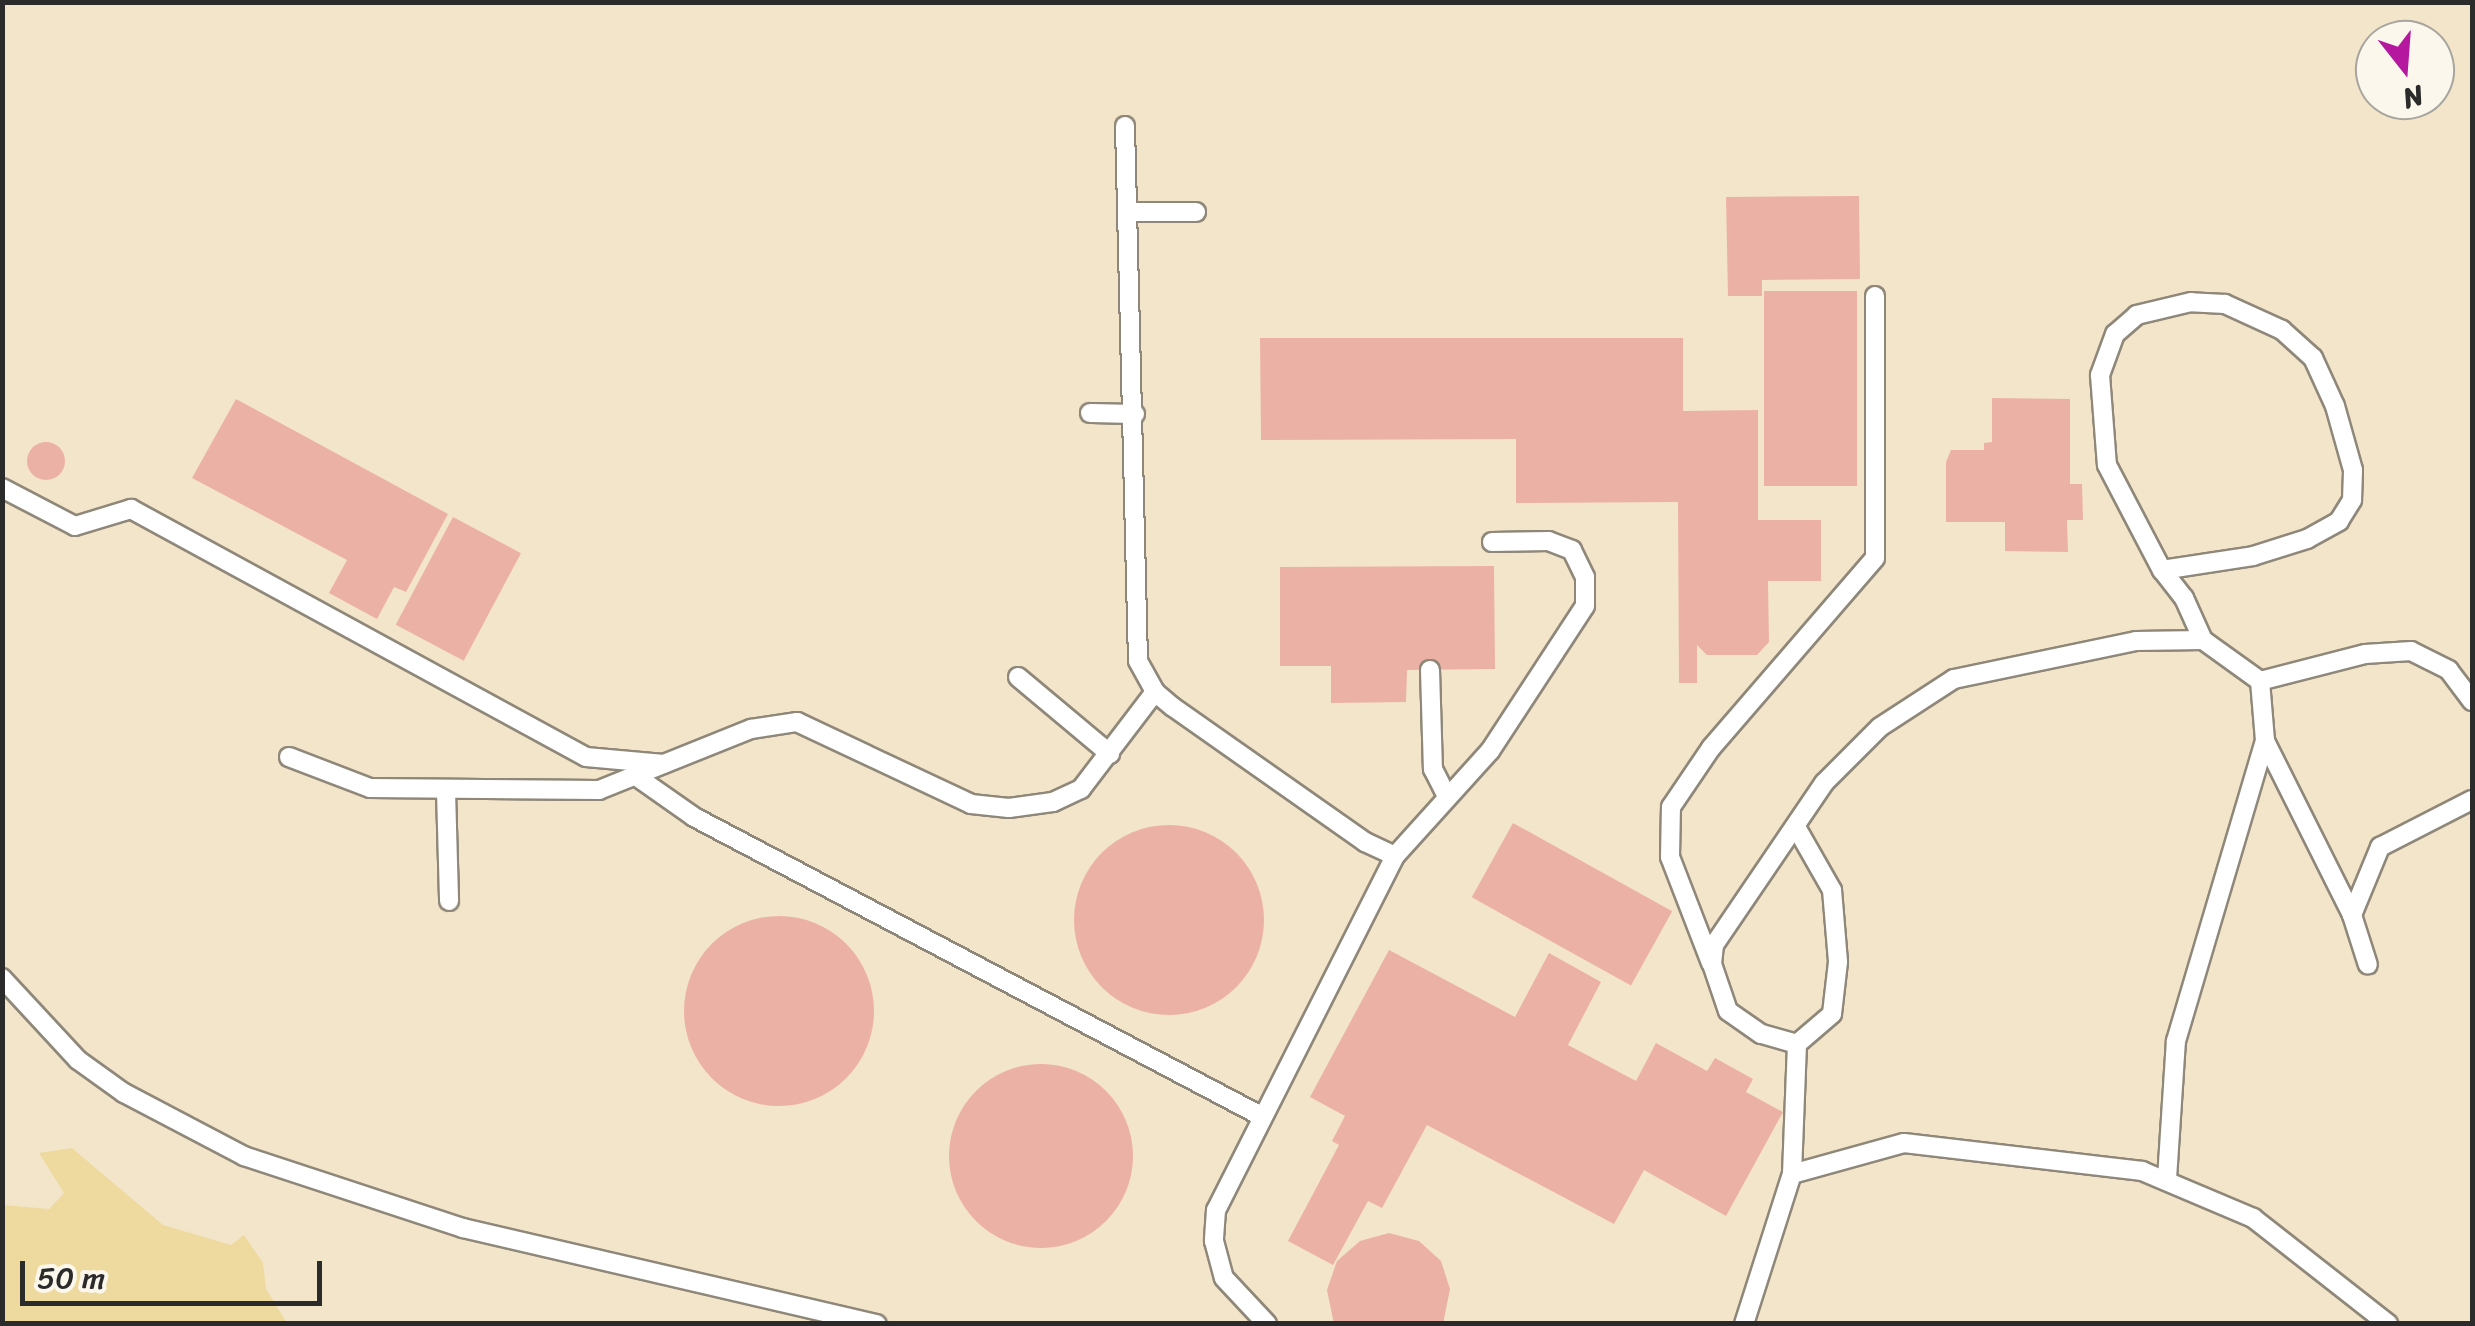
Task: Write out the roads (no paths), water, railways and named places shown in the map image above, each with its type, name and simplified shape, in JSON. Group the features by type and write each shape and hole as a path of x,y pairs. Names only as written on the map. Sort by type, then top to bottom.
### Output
{"lane":[{"path":"1125,126 1136,414 1137,650 1155,692 1348,830 1395,856"},
{"path":"1128,212 1196,212"},
{"path":"1796,1044 1761,1034 1728,1011 1670,857 1671,807 1711,748 1875,558 1875,296"},
{"path":"2162,570 2243,558 2307,539 2340,521 2352,500 2352,470 2335,406 2313,358 2282,330 2225,304 2191,302 2137,315 2115,334 2102,365 2108,465 2162,570 2203,640 2260,681 2265,741 2176,1041 2167,1179"},
{"path":"1090,412 1136,414"},
{"path":"2,488 75,526 131,508 586,757 675,763"},
{"path":"1267,1324 1230,1288 1214,1240 1216,1210 1395,856 1490,750 1585,606 1585,576 1572,550 1549,541 1492,542"},
{"path":"1712,964 1722,925 1849,756 1942,684 2093,647 2203,640"},
{"path":"2260,681 2365,654 2412,651 2449,670 2472,702"},
{"path":"1430,670 1433,769 1447,796"},
{"path":"1018,678 1110,754"},
{"path":"289,757 351,784 446,791 599,790 640,779 751,729 796,722 971,804 1009,808 1053,802 1081,789 1155,692"},
{"path":"2265,741 2352,915 2368,964"},
{"path":"640,779 694,818 1261,1116"},
{"path":"446,791 450,900"},
{"path":"2352,915 2376,852 2472,800"},
{"path":"1744,1324 1792,1174 1796,1044 1832,1014 1838,962 1835,900 1796,827"},
{"path":"2,978 78,1060 124,1093 244,1156 463,1228 877,1324"},
{"path":"1792,1174 1904,1143 2104,1165 2167,1179 2253,1218 2388,1324"}]}
